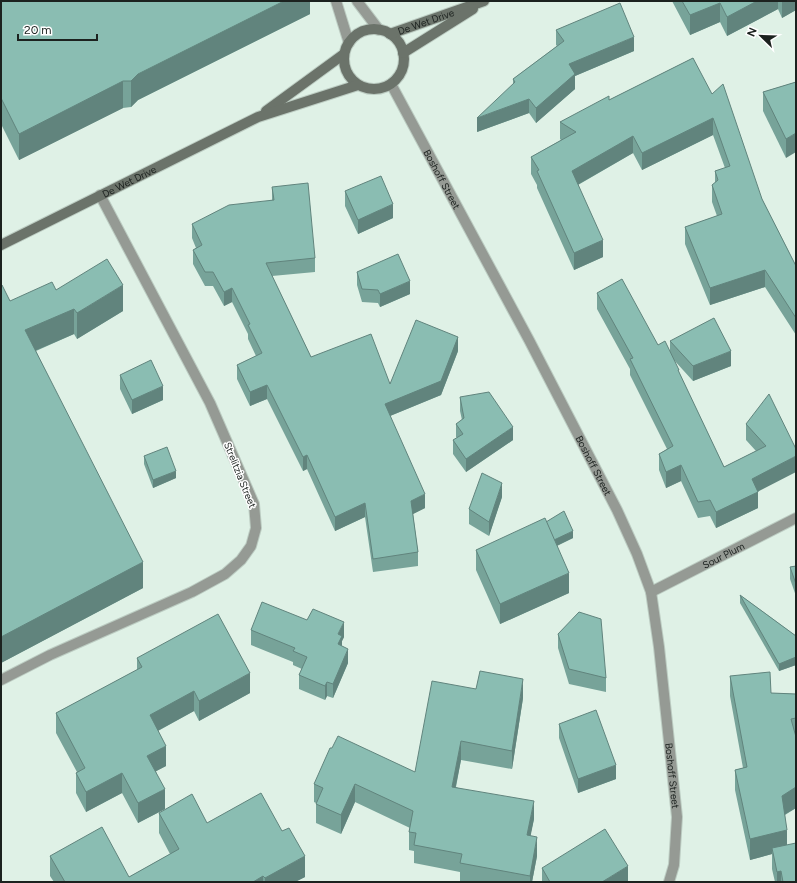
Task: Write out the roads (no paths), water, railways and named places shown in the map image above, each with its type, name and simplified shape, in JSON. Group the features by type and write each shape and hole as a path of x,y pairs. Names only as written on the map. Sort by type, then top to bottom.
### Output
{"street":[{"path":"336,1 349,43"},
{"path":"357,1 379,30"},
{"name":"De Wet Drive","path":"390,34 485,1"},
{"name":"De Wet Drive","path":"403,52 485,1"},
{"path":"367,30 379,30 390,34 399,42 403,52 404,64 399,75 391,84 380,89 369,89 358,85 349,77 344,66 344,54 349,43 357,34 367,30"},
{"name":"De Wet Drive","path":"258,117 344,54"},
{"name":"Boshoff Street","path":"391,84 613,502 637,554 651,592 659,647 677,817 674,859 669,882"},
{"name":"De Wet Drive","path":"1,245 258,117 358,85"},
{"name":"Strelitzia Street","path":"1,680 50,655 192,592 225,574 240,560 251,546 256,528 254,504 210,404 100,195"},
{"name":"Sour Plum","path":"651,592 796,518"}]}
